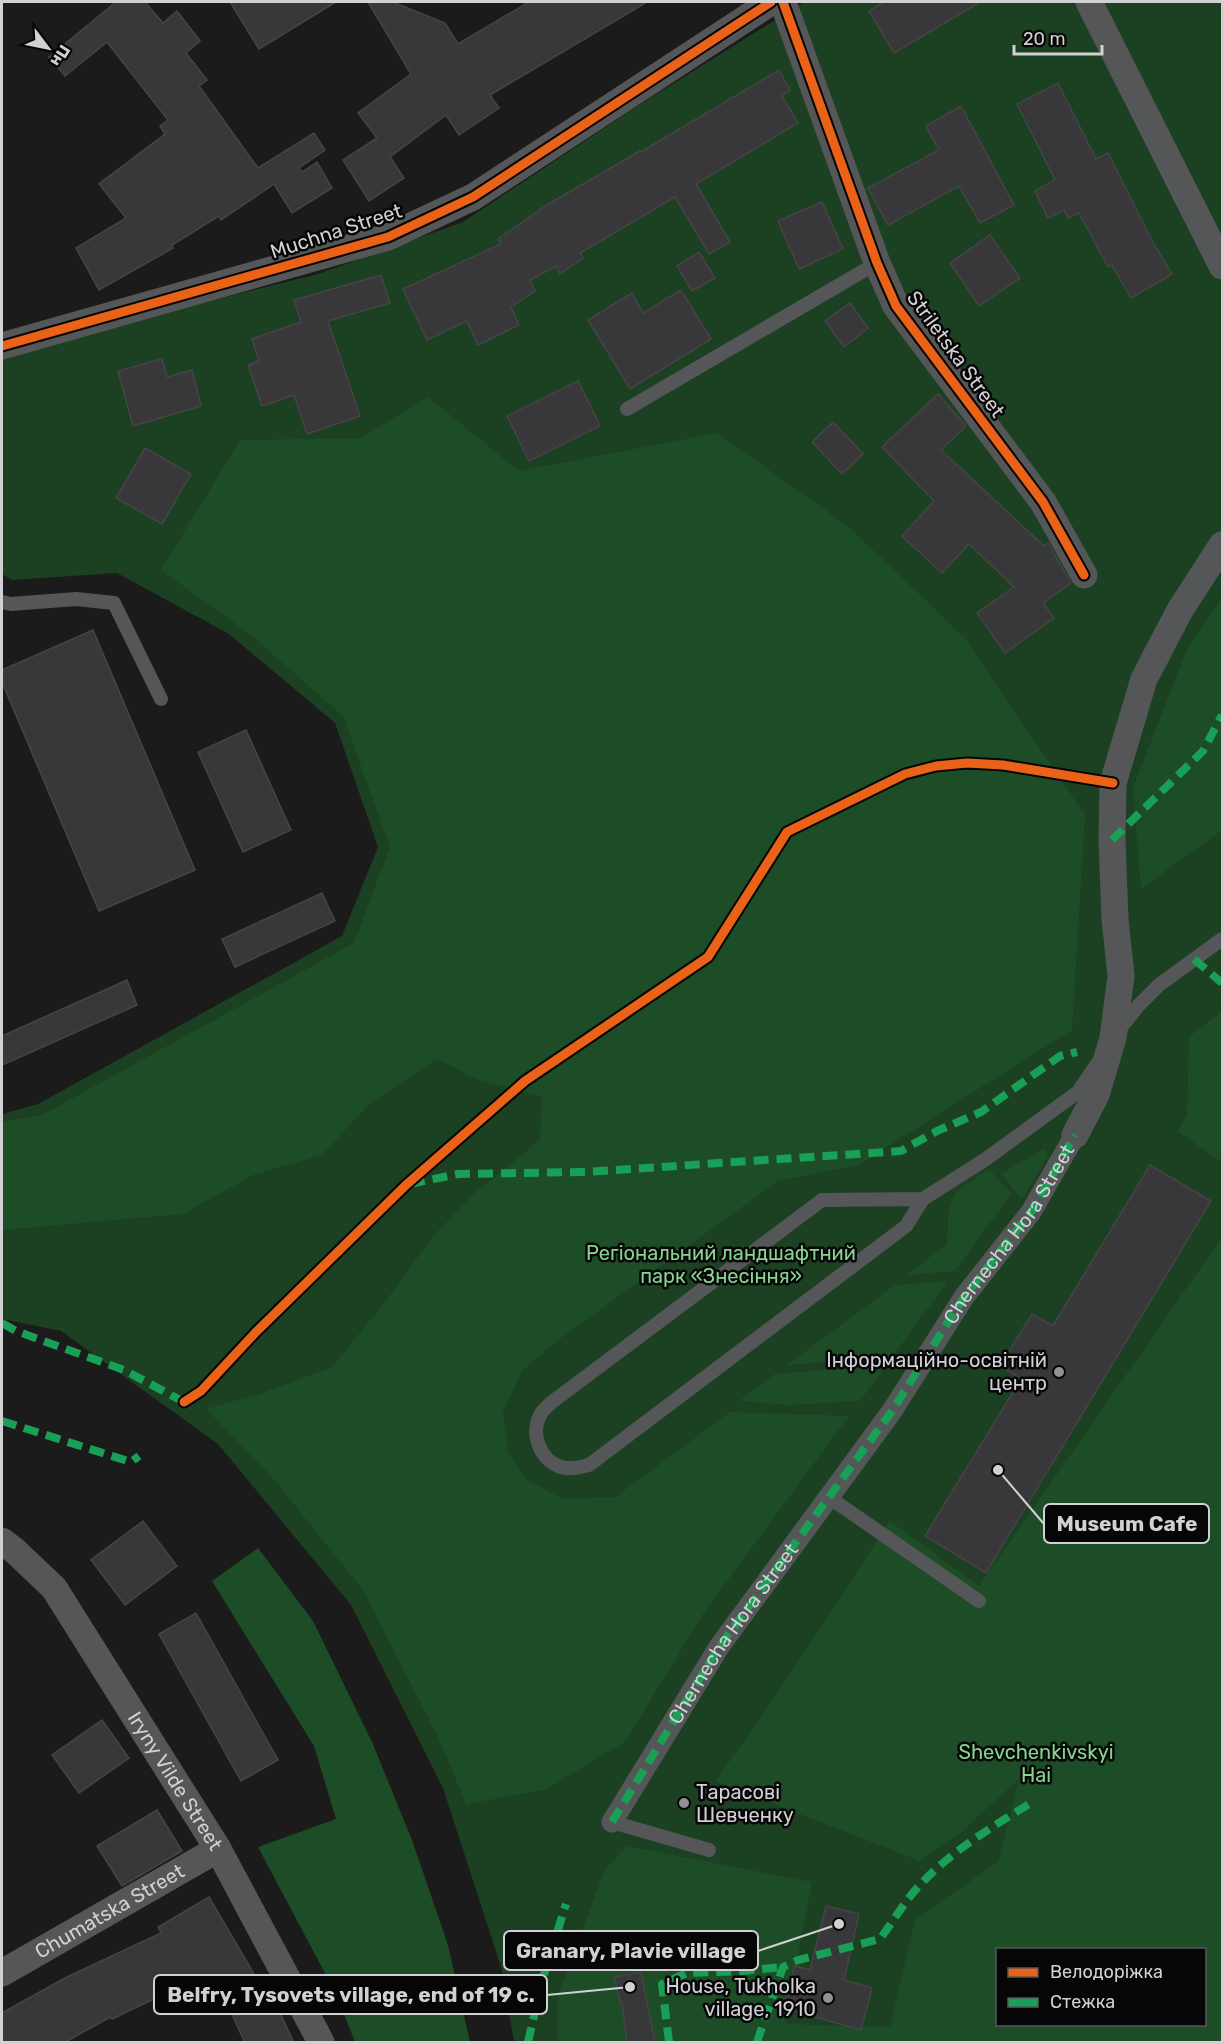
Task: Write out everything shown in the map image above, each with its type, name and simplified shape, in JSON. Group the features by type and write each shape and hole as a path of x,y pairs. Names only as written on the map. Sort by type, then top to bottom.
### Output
{"street":[{"name":"Muchna Street","path":"2,346 388,237 473,197 771,2"},
{"name":"Striletska Street","path":"783,2 877,263 896,306 1042,502 1084,575"},
{"path":"1089,2 1222,266"},
{"name":"Chernecha Hora Street","path":"612,1822 719,1647 892,1411 964,1297 1031,1212 1096,1095 1113,1038 1121,976 1115,919 1112,840 1113,783 1144,679 1179,610 1222,545"},
{"name":"Iryny Vilde Street","path":"2,1541 54,1588 218,1849 321,2043"},
{"name":"Chumatska Street","path":"2,1973 218,1849"}],"lane":[{"path":"627,409 877,263"},
{"path":"2,602 10,604 76,599 114,603 161,699"},
{"path":"923,1199 822,1200 552,1402 542,1412 537,1425 536,1439 540,1450 549,1460 561,1467 574,1469 589,1465 906,1226 923,1199 986,1159 1078,1092 1113,1038 1139,1005 1159,985 1222,939"},
{"path":"830,1498 979,1601"},
{"path":"612,1822 708,1850"}],"green space":[{"name":"Регіональний ландшафтний парк «Знесіння»","path":"804,2 1222,2 1222,2042 514,2042 502,1970 443,1788 351,1605 218,1444 61,1331 2,1319 2,1114 38,1104 342,936 378,847 335,723 229,634 117,573 12,580 2,574 2,359 111,326 318,274 463,222 639,105"},
{"path":"428,397 519,471 717,433 848,526 965,638 1085,815 1072,1030 858,1165 778,1181 557,1341 522,1371 503,1412 508,1452 527,1480 563,1499 615,1497 730,1412 849,1416 703,1614 626,1741 545,1790 466,1804 439,1739 363,1590 271,1476 206,1409 260,1394 332,1367 385,1302 433,1236 476,1192 540,1140 542,1097 480,1081 437,1059 369,1104 322,1155 253,1175 183,1214 2,1230 2,1122 42,1115 354,943 390,847 343,716 251,635 161,570 240,440 361,438"},
{"path":"1222,598 1222,830 1141,889 1133,788 1186,652"},
{"path":"1222,1011 1222,1162 1177,1131 1187,1115 1189,1037"},
{"path":"1044,1148 1049,1155 1022,1199 1001,1174"},
{"path":"989,1169 1011,1194 955,1271 906,1275 947,1244 950,1206 953,1198 965,1186"},
{"name":"Shevchenkivskyi Hai","path":"1222,1237 1222,2042 558,2042 558,1995 605,1869 627,1846 812,1882 785,2024 890,2027 915,1919 998,1862 1019,1779 960,1833 920,1861 715,1781 758,1722 890,1521 979,1586"},
{"path":"948,1281 892,1357 787,1365 895,1285"},
{"path":"887,1365 860,1401 789,1405 739,1401 775,1374"},
{"path":"258,1548 313,1621 372,1742 412,1840 448,1945 470,2042 355,2042 336,1994 258,1847 336,1819 314,1746 212,1581"}],"building":[{"path":"116,2 145,2 163,23 177,11 200,41 186,53 207,80 199,86 258,168 314,133 325,150 299,168 302,172 317,162 332,188 292,213 274,184 221,220 219,216 172,245 173,248 99,290 76,248 126,218 99,184 165,134 160,126 168,120 107,42 65,76 49,57"},
{"path":"230,2 336,2 259,49"},
{"path":"368,2 393,2 445,23 458,44 529,2 647,2 490,95 499,108 459,135 446,115 390,157 404,178 369,201 343,160 377,138 358,113 411,74"},
{"path":"884,2 980,2 894,53 869,11"},
{"path":"779,70 790,90 782,96 798,123 696,184 730,242 709,254 675,197 580,253 583,258 560,274 556,266 530,280 535,291 511,307 519,325 478,345 467,321 427,340 403,289 501,244 498,239 547,205"},
{"path":"1058,83 1096,159 1108,153 1154,244 1172,274 1131,298 1112,265 1108,267 1079,213 1068,218 1064,210 1048,218 1035,191 1055,180 1017,104"},
{"path":"961,106 1014,205 980,223 959,186 888,225 868,188 939,150 926,126"},
{"path":"822,202 843,249 799,269 778,221"},
{"path":"990,235 1020,278 979,306 950,263"},
{"path":"699,252 715,278 692,291 677,266"},
{"path":"381,275 390,303 328,321 360,416 307,434 294,395 262,406 248,365 259,361 252,339 301,322 294,300"},
{"path":"681,290 711,339 630,389 588,320 632,293 643,313"},
{"path":"850,303 868,328 844,347 825,321"},
{"path":"162,359 167,377 192,370 201,406 133,426 118,371"},
{"path":"578,381 600,426 529,461 507,416"},
{"path":"938,394 966,426 941,450 1044,546 1048,543 1071,583 1043,603 1054,618 1005,653 977,613 1014,587 969,544 942,573 902,536 934,501 882,447"},
{"path":"833,422 863,454 842,474 812,442"},
{"path":"145,448 191,474 162,524 116,498"},
{"path":"93,630 195,870 99,911 2,682 2,670"},
{"path":"246,730 291,830 243,852 198,752"},
{"path":"322,893 335,921 235,967 222,939"},
{"path":"127,980 137,1005 2,1065 2,1036"},
{"name":"Інформаційно-освітній центр","path":"1150,1165 1211,1201 986,1573 925,1536 1021,1379 1000,1366 1032,1314 1053,1326"},
{"path":"143,1521 177,1566 125,1605 91,1560"},
{"path":"196,1613 278,1760 241,1781 159,1634"},
{"path":"102,1720 129,1758 79,1793 52,1755"},
{"path":"157,1810 182,1851 122,1886 97,1846"},
{"path":"209,1897 265,1993 270,1991 294,2043 245,2043 216,1979 194,1991 189,1982 112,2019 110,2017 64,2043 2,2043 2,2013 65,1978 161,1933 158,1927"},
{"name":"House, Tukholka village, 1910","path":"826,1906 859,1914 844,1980 872,1988 861,2030 783,2008 795,1966 810,1970"},
{"path":"641,1972 655,2043 627,2043 622,2002 620,2002 614,1977"}],"marked path":[{"path":"1112,840 1203,751 1222,715"},
{"path":"1194,959 1222,983"},
{"path":"410,1184 458,1174 585,1172 901,1151 937,1131 981,1112 1060,1056 1077,1052"},
{"path":"612,1822 719,1647 892,1411 964,1297 1031,1212 1075,1135"},
{"path":"2,1323 16,1331 124,1370 184,1402 188,1400"},
{"path":"2,1421 131,1462 139,1456"},
{"path":"757,2042 783,1967 798,1960 880,1939 912,1894 939,1867 969,1843 1034,1801"},
{"path":"528,2042 542,1981 566,1904"},
{"path":"669,2042 662,1984 687,1973 783,1967"}],"cycle path":[{"path":"2,346 388,237 473,197 771,2"},
{"path":"783,2 877,263 896,306 1043,502 1084,575"},
{"path":"184,1402 201,1391 256,1332 406,1185 525,1081 708,957 787,832 905,774 936,766 967,763 1003,765 1113,783"}],"place":[{"name":"Інформаційно-освітній центр","path":"1059,1372"},
{"name":"Museum Cafe","path":"998,1470"},
{"name":"Тарасові Шевченку","path":"684,1803"},
{"name":"Granary, Plavie village","path":"839,1924"},
{"name":"Belfry, Tysovets village, end of 19 c.","path":"630,1987"},
{"name":"House, Tukholka village, 1910","path":"828,1998"}]}
